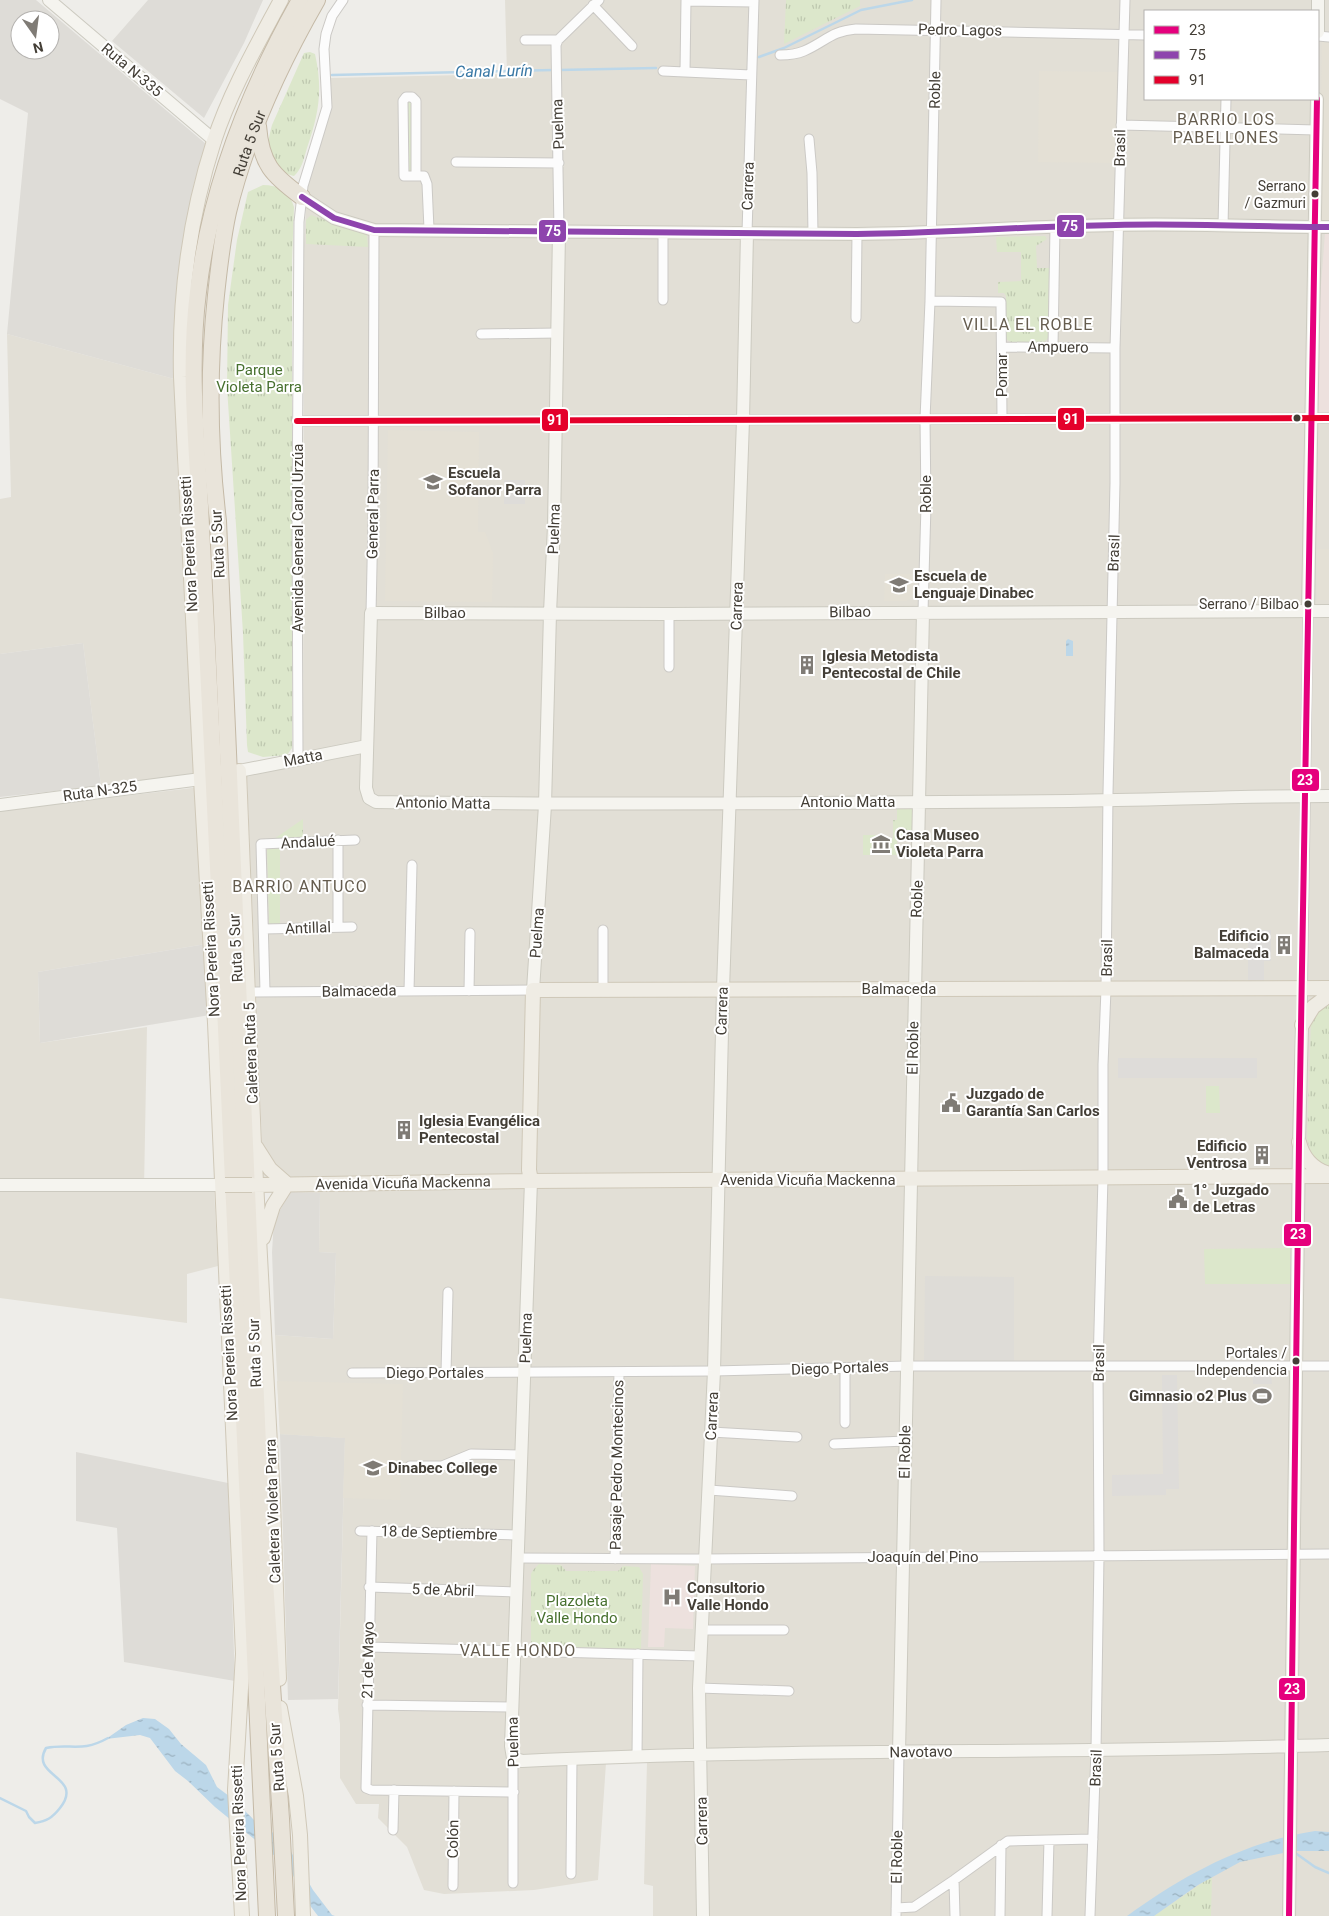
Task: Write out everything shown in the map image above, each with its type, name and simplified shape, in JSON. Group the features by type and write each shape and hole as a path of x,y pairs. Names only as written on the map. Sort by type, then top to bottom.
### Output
{"highway":[{"name":"Ruta 5 Sur","path":"267,1916 233,1163 198,464 194,336 198,288 206,235 224,170 257,84 300,0"},
{"name":"Ruta 5 Sur","path":"286,1916 262,1537 218,521 212,467 210,412 213,325 220,259 228,214 241,168 258,124 292,45 317,0"},
{"path":"258,124 260,146 267,165 275,177 302,197"},
{"path":"218,521 232,640 238,771"}],"main road":[{"name":"Nora Pereira Rissetti","path":"242,1916 235,1790 243,1654 223,1185 181,386 180,319 190,240 214,141 240,78 281,0"},
{"name":"Caletera Ruta 5","path":"238,771 254,1144 254,1185"},
{"name":"Balmaceda","path":"533,990 1329,988"},
{"name":"Puelma","path":"531,1181 533,990"},
{"path":"1302,1025 1313,1007 1329,994"},
{"path":"1299,1142 1307,1160 1317,1169 1329,1175"},
{"path":"254,1144 270,1169 287,1184 273,1206 260,1253"},
{"name":"Avenida Vicuña Mackenna","path":"223,1185 1329,1175"},
{"name":"Caletera Violeta Parra","path":"254,1185 260,1253 273,1500 280,1710 296,1796 300,1835 303,1916"}],"street":[{"name":"Ruta N-335","path":"49,0 214,141"},
{"name":"Avenida General Carol Urzúa","path":"298,759 299,247 303,186 327,107 324,49 326,34 332,16 343,0"},
{"name":"Roble","path":"914,989 920,802 926,505 925,419 930,300 936,0"},
{"name":"Brasil","path":"1090,1916 1094,1839 1100,1556 1098,1367 1116,484 1115,348 1125,0"},
{"path":"685,72 686,1 754,1"},
{"name":"Carrera","path":"703,1916 699,1688 714,1371 723,989 743,420 754,1"},
{"path":"525,40 558,40 596,3 632,46"},
{"name":"Pedro Lagos","path":"780,55 805,51 842,30 936,30 1144,35"},
{"name":"Puelma","path":"533,990 545,804 554,526 559,232 556,80 556,45 558,40"},
{"path":"663,71 751,75"},
{"path":"416,176 416,101 412,97 406,97 403,100 404,176 416,176 424,176 428,184 429,230"},
{"path":"1223,226 1226,100"},
{"path":"1289,1916 1298,1176 1317,100"},
{"path":"1121,125 1316,130"},
{"path":"809,139 812,173 813,234"},
{"path":"456,162 559,163"},
{"path":"302,197 334,218 374,230 857,234 931,233 1119,224 1329,227"},
{"path":"1053,347 1055,226"},
{"name":"General Parra","path":"369,798 366,788 373,422 374,230"},
{"path":"663,232 663,300"},
{"path":"856,318 857,234"},
{"name":"Pomar","path":"930,300 1001,302 1002,418"},
{"path":"481,334 558,334"},
{"name":"Ampuero","path":"1002,347 1115,348"},
{"path":"298,421 1329,418"},
{"name":"Bilbao","path":"370,613 669,614 1329,611"},
{"path":"669,614 669,667"},
{"name":"Matta","path":"238,771 367,746"},
{"name":"Ruta N-325","path":"0,804 201,779"},
{"name":"Antonio Matta","path":"369,798 376,802 545,804 920,802 1329,796"},
{"path":"338,840 338,927"},
{"name":"Andalué","path":"264,929 261,844 355,840"},
{"path":"409,990 412,865"},
{"name":"Antillal","path":"264,929 352,927"},
{"path":"264,929 265,992"},
{"path":"603,930 603,991"},
{"path":"469,991 470,933"},
{"name":"El Roble","path":"896,1912 914,989"},
{"name":"Balmaceda","path":"248,992 533,990"},
{"name":"Puelma","path":"513,1883 514,1792 511,1746 531,1181"},
{"path":"0,1185 223,1185"},
{"path":"446,1374 448,1292"},
{"name":"Diego Portales","path":"352,1373 446,1374 714,1371 908,1366 1329,1366"},
{"path":"844,1369 845,1423"},
{"name":"Pasaje Pedro Montecinos","path":"614,1559 619,1372"},
{"path":"710,1432 798,1437"},
{"path":"834,1444 906,1441"},
{"path":"410,1466 442,1466 471,1454 520,1455"},
{"path":"709,1490 792,1496"},
{"name":"18 de Septiembre","path":"360,1531 518,1535"},
{"name":"21 de Mayo","path":"372,1531 369,1587 366,1788 394,1790"},
{"name":"Joaquín del Pino","path":"517,1558 705,1559 1329,1554"},
{"name":"5 de Abril","path":"369,1587 517,1592"},
{"path":"702,1630 784,1630"},
{"path":"368,1647 700,1656"},
{"path":"637,1756 638,1654"},
{"path":"699,1688 789,1691"},
{"path":"367,1705 513,1707"},
{"name":"Navotavo","path":"513,1758 522,1761 701,1754 899,1753 1329,1745"},
{"path":"571,1874 572,1759"},
{"path":"393,1830 394,1790 514,1792"},
{"name":"Colón","path":"453,1886 454,1791"},
{"path":"896,1912 914,1907 1008,1841 1094,1839"},
{"path":"1046,1916 1049,1840"},
{"path":"1000,1916 1001,1845"},
{"path":"954,1880 955,1916"}],"shaded area":[{"path":"0,0 36,0 48,10 10,10 10,60 60,60 60,20 206,144 178,380 7,334 28,113 0,99"},
{"path":"148,0 263,0 244,43 204,118 112,41"},
{"path":"505,0 1329,0 1329,1916 653,1916 653,1886 644,1884 647,1762 606,1763 598,1880 534,1890 444,1894 424,1890 407,1847 378,1818 379,1804 356,1804 340,1778 340,1724 338,1709 345,1438 280,1434 275,1335 333,1339 336,1253 319,1252 320,1193 264,1191 247,776 303,762 304,243 307,189 331,103 330,78 507,74"},
{"path":"1322,42 1329,42 1329,223 1320,223"},
{"path":"1039,71 1118,72 1117,163 1038,162"},
{"path":"1325,233 1329,233 1329,415 1316,415 1316,351"},
{"path":"7,334 178,380 177,463 200,774 101,786 83,643 0,654 0,499 11,497"},
{"name":"Escuela Sofanor Parra","path":"388,430 479,432 478,532 485,532 493,553 492,602 385,601"},
{"path":"504,480 525,480 525,504 504,504"},
{"path":"1317,549 1329,549 1329,600 1317,600"},
{"name":"Escuela de Lenguaje Dinabec","path":"885,574 914,574 914,596 906,601 884,601"},
{"path":"83,643 101,786 0,797 0,654"},
{"path":"200,787 206,944 38,972 40,1043 147,1027 144,1188 214,1189 218,1266 187,1274 187,1323 0,1298 0,811"},
{"path":"1253,930 1271,930 1271,961 1264,961 1264,982 1248,982 1248,936 1253,936"},
{"path":"206,944 210,1015 40,1043 38,972"},
{"path":"1118,1058 1257,1058 1257,1078 1118,1078"},
{"path":"290,1192 320,1193 319,1252 336,1253 333,1339 275,1335 272,1252 274,1221"},
{"path":"925,1276 1014,1277 1014,1362 924,1363"},
{"path":"1253,1374 1271,1374 1272,1384 1253,1384"},
{"path":"1162,1375 1177,1375 1179,1489 1166,1489 1166,1495 1112,1496 1112,1475 1163,1474"},
{"name":"Dinabec College","path":"277,1381 403,1384 400,1500 343,1498 345,1438 280,1434"},
{"path":"280,1434 345,1438 338,1699 288,1700"},
{"path":"76,1452 228,1483 235,1681 124,1662 117,1528 76,1521"},
{"name":"Consultorio Valle Hondo","path":"651,1564 695,1566 693,1629 665,1628 664,1647 648,1647"}],"green space":[{"path":"786,0 860,0 860,6 784,44"},
{"path":"310,52 315,54 319,79 317,112 304,159 294,176 286,173 275,163 268,147 272,125 304,53"},
{"path":"412,98 416,176 404,176 405,99"},
{"name":"Parque Violeta Parra","path":"263,185 274,186 283,190 290,197 294,207 292,261 292,748 287,755 263,757 248,752 247,745 243,633 227,387 228,305 237,240 248,192"},
{"path":"311,215 365,234 368,247 306,244 306,220"},
{"path":"1045,236 1047,239 1036,246 1037,268 1049,268 1048,338 1044,342 1011,342 1006,339 1006,296 1004,293 998,293 998,282 1021,281 1021,252 997,252 996,237"},
{"path":"897,807 912,807 915,810 914,836 893,839 893,820 897,820"},
{"path":"303,819 303,839 271,841"},
{"path":"863,835 882,835 882,838 897,839 897,855 863,855"},
{"path":"267,847 280,848 280,924 269,924"},
{"path":"1329,1000 1329,1169 1313,1158 1307,1139 1311,1022"},
{"path":"1206,1086 1219,1086 1220,1113 1206,1113"},
{"path":"1290,1248 1290,1284 1205,1284 1204,1249"},
{"name":"Plazoleta Valle Hondo","path":"539,1564 561,1565 566,1571 618,1571 623,1566 639,1567 643,1574 641,1649 531,1646 531,1574"},
{"path":"1212,1876 1211,1916 1154,1916"}],"water":[{"path":"1068,639 1073,641 1073,656 1066,656 1066,641"},
{"path":"143,1718 155,1719 169,1729 181,1744 206,1765 217,1787 233,1799 257,1823 275,1834 290,1850 313,1890 332,1915 335,1916 318,1916 302,1895 293,1875 275,1856 215,1807 175,1771 150,1738 140,1735 106,1739 126,1725"},
{"path":"1315,1831 1329,1832 1329,1851 1293,1851 1240,1862 1198,1885 1154,1916 1127,1916 1170,1887 1240,1851 1289,1836"}],"waterway":[{"name":"Canal Lurín","path":"759,57 784,48 861,10 912,0"},
{"name":"Canal Lurín","path":"559,70 656,68"},
{"name":"Canal Lurín","path":"332,75 553,70"},
{"path":"0,1798 26,1811 35,1823 49,1818 60,1808 66,1797 66,1789 45,1765 43,1758 46,1748 90,1745 108,1738"},
{"path":"1294,1852 1315,1867 1329,1873"}],"transit line":[{"name":"23","path":"1289,1916 1299,1142 1317,100"},
{"name":"75","path":"302,197 334,218 374,230 857,234 1143,225 1329,227"},
{"name":"91","path":"297,421 1329,418"}],"place":[{"name":"Serrano / Gazmuri","path":"1315,194"},
{"name":"Escuela Sofanor Parra","path":"433,482"},
{"name":"Escuela de Lenguaje Dinabec","path":"899,585"},
{"name":"Serrano / Bilbao","path":"1308,604"},
{"name":"Iglesia Metodista Pentecostal de Chile","path":"807,665"},
{"name":"Casa Museo Violeta Parra","path":"881,844"},
{"name":"Edificio Balmaceda","path":"1284,945"},
{"name":"Juzgado de Garantía San Carlos","path":"951,1103"},
{"name":"Iglesia Evangélica Pentecostal","path":"404,1130"},
{"name":"Edificio Ventrosa","path":"1262,1155"},
{"name":"1° Juzgado de Letras","path":"1178,1199"},
{"name":"Portales / Independencia","path":"1296,1361"},
{"name":"Gimnasio o2 Plus","path":"1262,1396"},
{"name":"Dinabec College","path":"373,1468"},
{"name":"Consultorio Valle Hondo","path":"672,1597"}],"district":[{"name":"BARRIO LOS PABELLONES","path":"1226,128"},
{"name":"VILLA EL ROBLE","path":"1028,324"},
{"name":"BARRIO ANTUCO","path":"300,886"},
{"name":"VALLE HONDO","path":"518,1650"}]}
